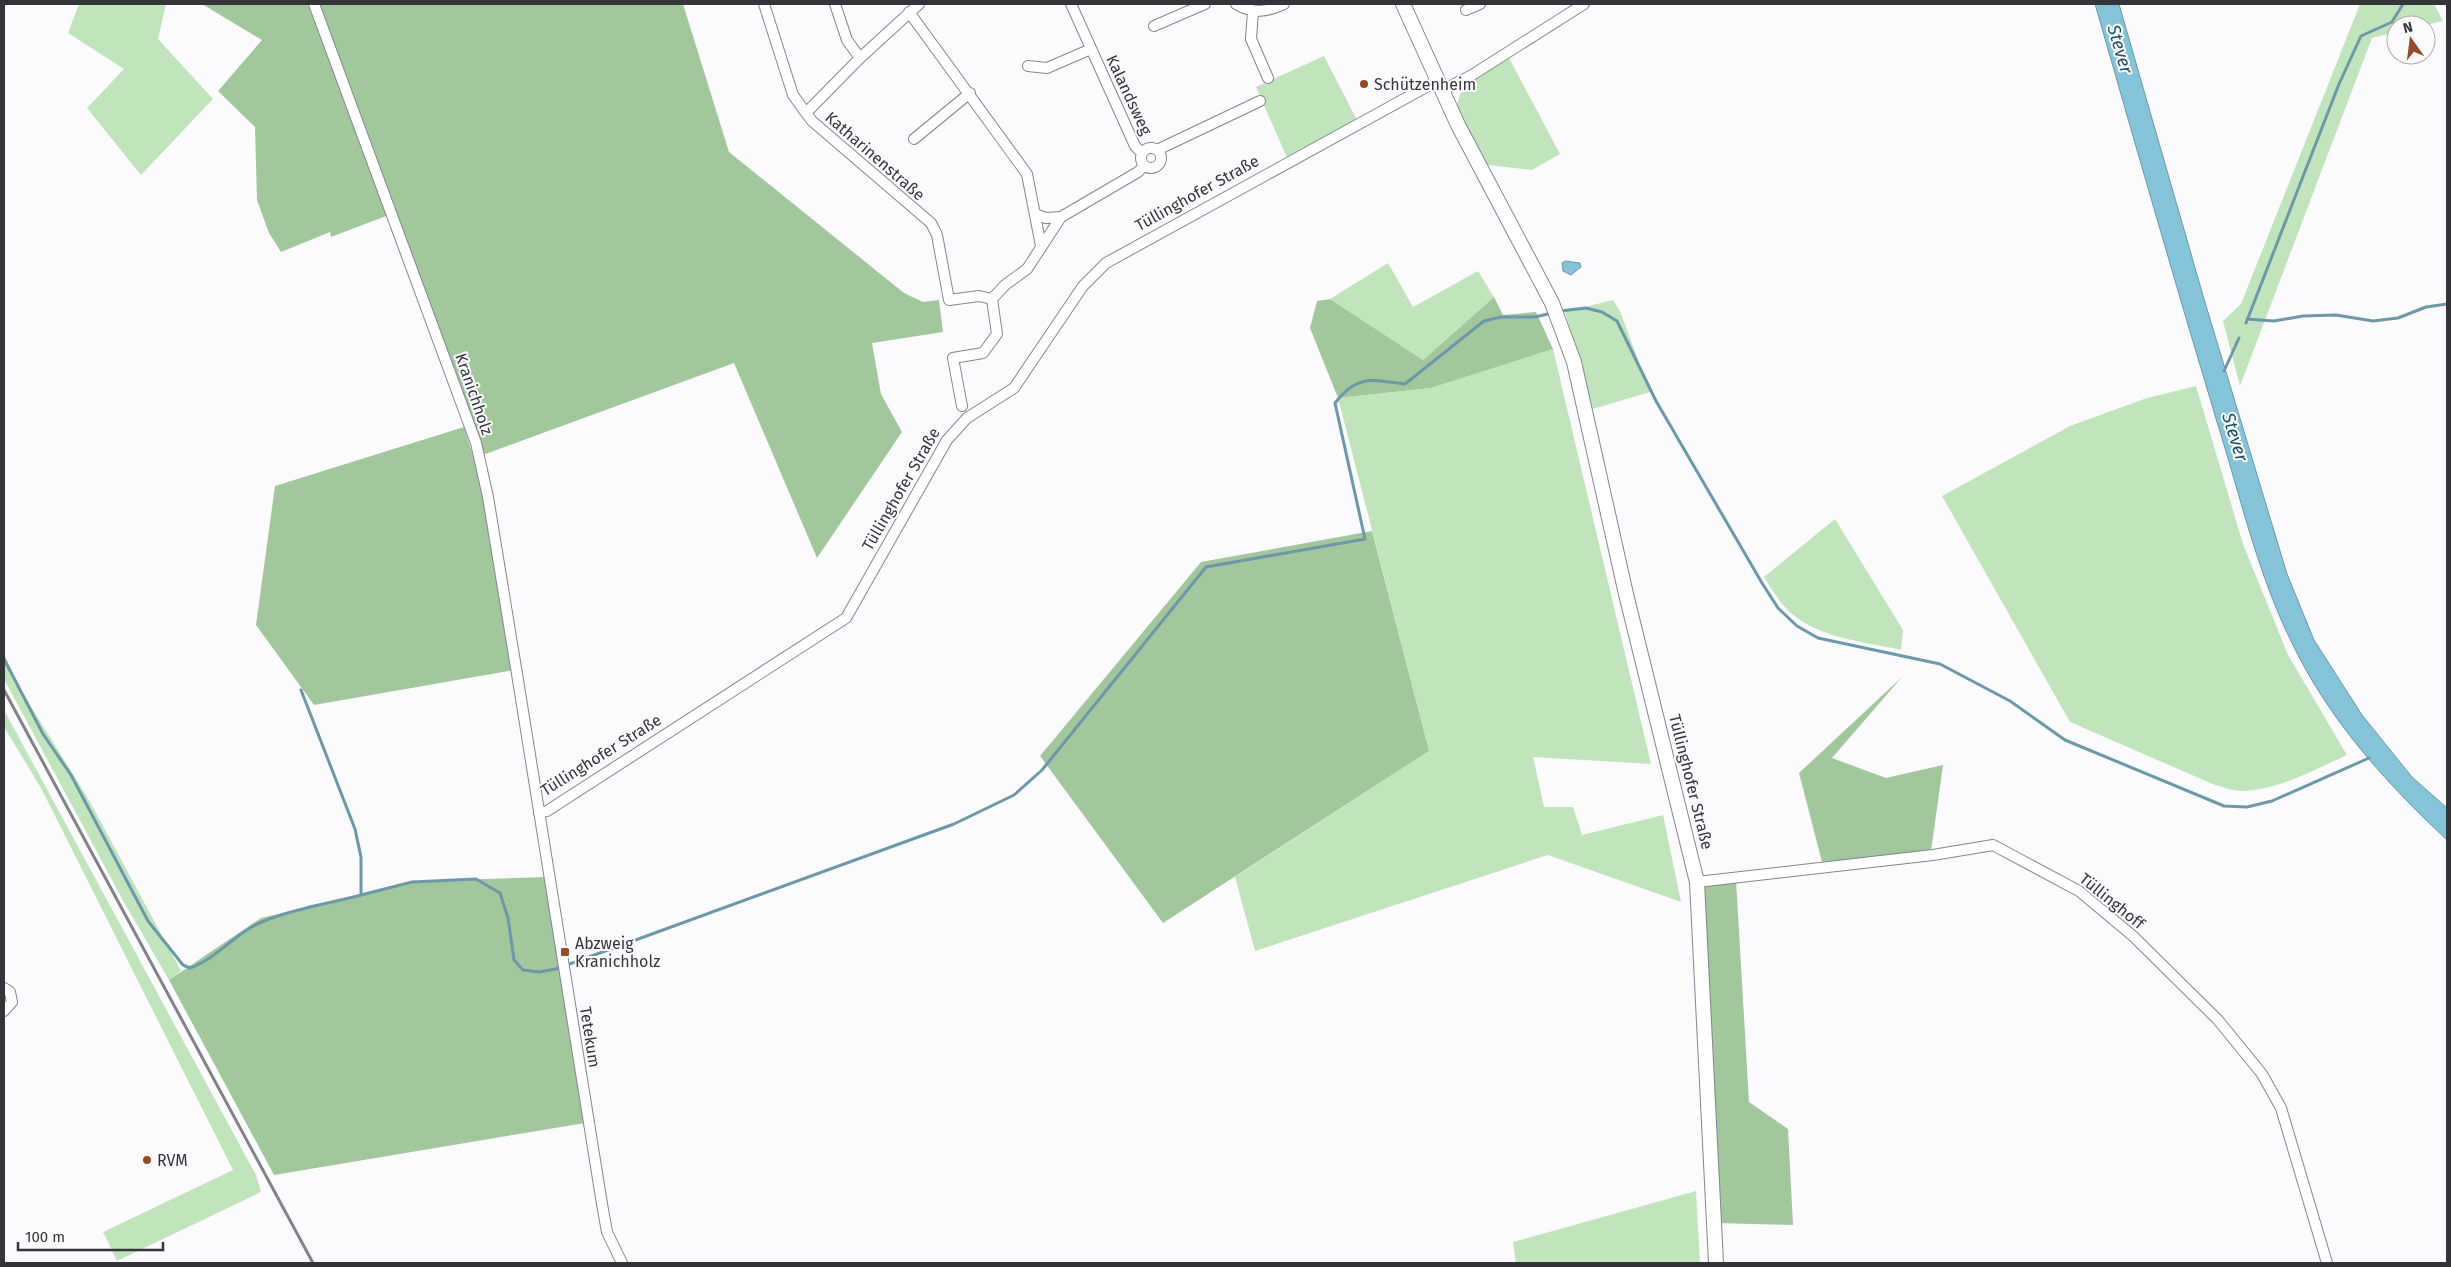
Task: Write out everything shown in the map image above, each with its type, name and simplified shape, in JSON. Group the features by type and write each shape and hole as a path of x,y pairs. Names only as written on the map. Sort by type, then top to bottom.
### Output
{"main road":[{"path":"1403,4 1439,86"},
{"name":"Tüllinghofer Straße","path":"1439,86 1552,303 1574,362 1626,594 1696,882 1716,1263"}],"street":[{"name":"Kranichholz","path":"314,4 476,443 488,497 539,813"},
{"path":"764,4 793,95 806,113"},
{"path":"835,4 848,40 860,58"},
{"name":"Katharinenstraße","path":"920,4 860,58 806,113 812,121 930,222 937,235 949,300 979,296 992,299"},
{"name":"Kalandsweg","path":"1071,4 1136,146 1142,153"},
{"path":"1154,26 1204,4"},
{"path":"1236,4 1253,11 1263,11 1284,4"},
{"path":"1466,10 1480,4"},
{"name":"Tüllinghofer Straße","path":"539,813 547,811 846,618 947,440 967,418 1014,388 1083,286 1106,263 1439,86 1472,75 1584,4"},
{"path":"1253,11 1251,39 1268,78"},
{"path":"909,12 970,93 1027,174 1041,246"},
{"name":"Kalandsweg","path":"1028,66 1047,68 1091,50"},
{"path":"914,139 970,93"},
{"path":"1158,150 1161,157 1159,164 1151,169 1144,166 1141,162 1142,153 1150,149 1158,150 1260,101"},
{"path":"1035,214 1046,218 1061,216 1138,172 1144,166"},
{"path":"962,406 953,358 983,354 997,334 992,299 1004,285 1027,270 1061,216"},
{"name":"Tetekum","path":"539,813 607,1232 622,1263"},
{"name":"Tüllinghoff","path":"1696,882 1933,855 1993,845 2079,891 2133,936 2218,1020 2262,1074 2281,1108 2327,1263"},
{"path":"4,988 10,992 12,1002 4,1011"}],"green space":[{"path":"79,4 166,4 158,39 213,99 141,175 87,108 124,69 68,33"},
{"path":"202,4 683,4 729,152 904,293 923,302 939,300 943,332 872,343 881,394 902,432 817,558 734,363 480,456 394,213 331,237 330,232 281,252 269,233 257,200 255,127 218,91 262,40"},
{"path":"2360,4 2434,4 2443,21 2436,23 2436,15 2386,15 2386,34 2372,38 2240,386 2223,321 2241,304"},
{"path":"1324,56 1358,122 1288,160 1256,87"},
{"path":"1508,56 1560,154 1532,170 1487,165 1456,108 1460,94 1467,89 1472,79"},
{"path":"1388,263 1413,307 1478,271 1494,297 1423,360 1330,299"},
{"path":"1494,297 1503,315 1536,312 1553,349 1431,388 1338,398 1310,328 1317,301 1330,299 1423,360"},
{"path":"1613,300 1620,311 1650,392 1593,409 1565,312"},
{"path":"1553,349 1651,764 1533,757 1544,807 1573,807 1582,835 1663,815 1681,902 1548,855 1255,951 1235,877 1429,751 1338,398 1431,388"},
{"path":"2196,386 2243,544 2288,655 2347,755 2283,783 2255,790 2238,791 2215,785 2070,722 1942,496 2070,426 2147,398"},
{"path":"464,427 486,497 515,670 314,705 256,625 275,486"},
{"path":"1835,519 1903,630 1901,650 1838,637 1808,625 1795,617 1784,606 1764,577"},
{"path":"1372,531 1429,751 1163,923 1040,756 1201,562"},
{"path":"4,653 17,684 89,800 181,971 169,980 125,904 4,679"},
{"path":"1902,677 1832,758 1886,778 1943,765 1931,851 1822,862 1799,773"},
{"path":"4,710 256,1175 261,1192 117,1261 103,1232 233,1170 41,788 4,727"},
{"path":"547,877 585,1123 274,1175 169,980 261,918 422,881"},
{"path":"1736,880 1749,1102 1788,1129 1793,1225 1716,1223 1700,884"},
{"path":"1696,1191 1700,1263 1516,1263 1513,1242"}],"water":[{"name":"Stever","path":"2095,4 2119,4 2204,299 2287,574 2314,640 2362,715 2412,777 2447,808 2447,840 2380,772 2340,723 2306,670 2279,615 2250,533"},
{"path":"1565,261 1580,263 1581,267 1571,275 1563,271 1562,263"}],"waterway":[{"path":"2246,323 2339,84 2361,36 2392,22 2403,4"},
{"path":"2247,319 2274,321 2303,316 2336,315 2373,321 2398,318 2426,307 2447,304"},
{"path":"1560,311 1586,308 1602,312 1617,321 1656,401 1762,583 1778,608 1797,626 1818,638 1940,664 2010,701 2065,740 2224,806 2247,807 2272,801 2369,758"},
{"path":"301,690 355,829 361,857 361,895 412,882 476,879 500,893 508,918 514,960 523,970 539,972 556,969 954,824 1014,795 1042,770 1206,567 1365,539 1335,403 1343,394 1358,383 1366,381 1405,384 1484,321 1501,317 1535,317 1552,313"},
{"path":"2224,371 2239,338"},
{"path":"4,659 43,734 71,775 148,921 183,965 190,968 198,964 261,922 304,908 361,895"}],"railway":[{"path":"4,690 313,1263"}],"place":[{"name":"Schützenheim","path":"1364,84"},
{"name":"Abzweig Kranichholz","path":"565,952"},
{"name":"RVM","path":"147,1160"}]}
